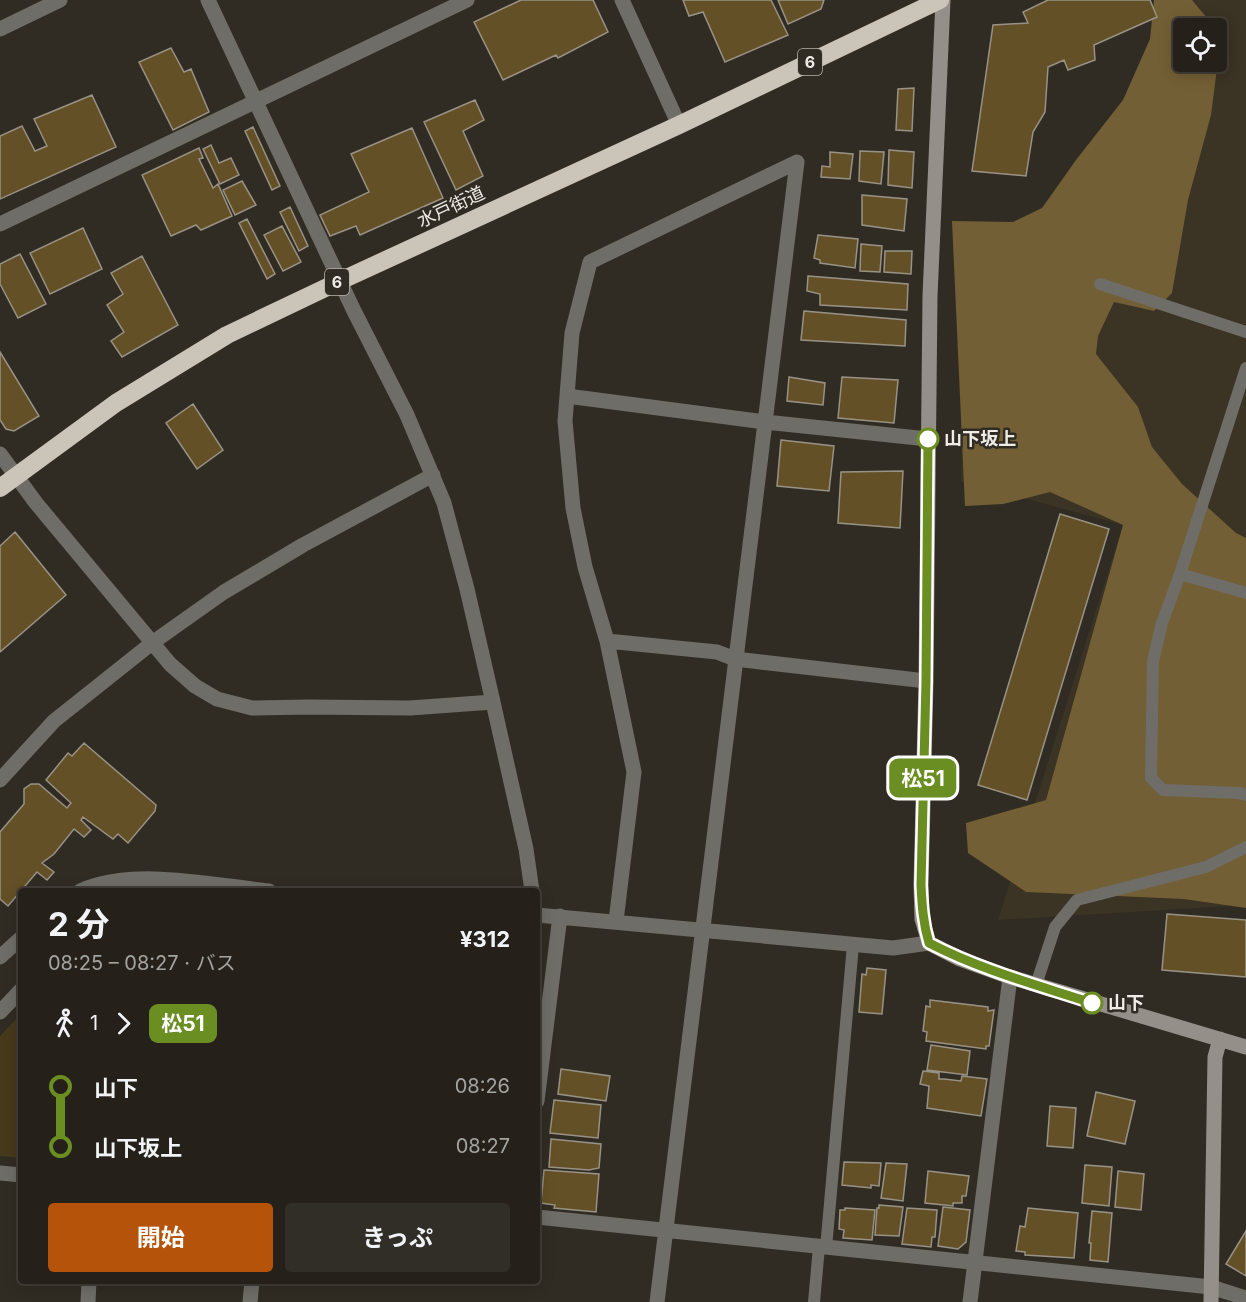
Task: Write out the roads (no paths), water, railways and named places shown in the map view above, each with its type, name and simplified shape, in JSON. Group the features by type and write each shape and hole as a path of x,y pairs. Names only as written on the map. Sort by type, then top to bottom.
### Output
{"highway":[{"name":"水戸街道","path":"0,488 116,403 227,335 942,0"}],"street":[{"path":"0,29 60,0"},
{"path":"208,0 339,281 406,415 444,503 493,702 526,849 532,888"},
{"path":"0,224 467,0"},
{"path":"622,0 679,125"},
{"path":"929,943 922,919 921,885 928,439 942,0"},
{"path":"616,921 634,772 607,641 585,567 573,508 565,421 572,333 590,262 797,162 657,1302"},
{"path":"567,396 765,422 928,439"},
{"path":"0,454 15,476 170,664 195,686 217,699 252,708 410,708 493,702"},
{"path":"0,780 54,721 152,643 224,592 303,545 433,475"},
{"path":"607,641 717,652 735,659 926,681"},
{"path":"87,888 94,885 121,887 155,879 240,888"},
{"path":"540,915 853,945 899,948 929,943 960,959 1010,977 1246,1047"},
{"path":"540,1060 560,916"},
{"path":"0,957 18,941"},
{"path":"970,1302 1010,977"},
{"path":"0,1012 18,993"},
{"path":"1211,1294 1215,1057 1220,1039"},
{"path":"0,1173 18,1175"},
{"path":"540,1217 975,1262 1246,1298"},
{"path":"88,1302 89,1284"},
{"path":"250,1302 252,1284"}],"lane":[{"path":"1100,284 1246,332"},
{"path":"1246,368 1162,623 1153,661 1151,778 1163,790 1246,795"},
{"path":"1180,574 1246,593"},
{"path":"1036,985 1055,927 1077,900 1206,867 1246,847"},
{"path":"814,1302 822,1247 853,945"}],"place":[{"name":"山下坂上","path":"928,439"},
{"name":"山下","path":"1092,1003"}]}
